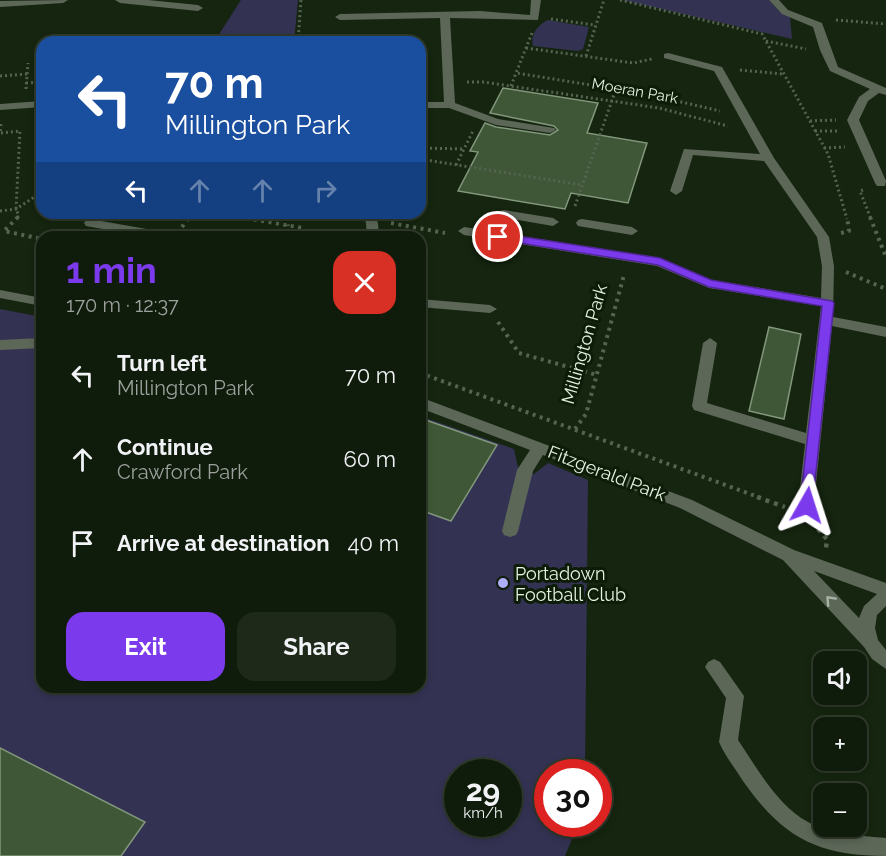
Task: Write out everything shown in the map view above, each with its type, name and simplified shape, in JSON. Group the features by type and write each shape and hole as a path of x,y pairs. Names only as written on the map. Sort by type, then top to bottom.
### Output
{"street":[{"path":"0,4 63,0"},
{"path":"120,0 159,2 198,8"},
{"path":"340,17 480,14 535,18 536,0"},
{"path":"774,0 785,12 818,26 825,50 834,69 882,90"},
{"path":"445,15 450,105"},
{"path":"668,56 718,69 768,158 823,237 828,266 828,303 806,510"},
{"path":"880,183 853,120 863,99 882,90"},
{"path":"0,107 36,104"},
{"path":"426,105 450,105 496,122 550,130"},
{"path":"676,190 688,151 768,158"},
{"path":"504,214 553,222"},
{"path":"516,239 524,217"},
{"path":"577,219 632,231"},
{"path":"90,223 126,231"},
{"path":"597,252 604,226"},
{"path":"464,231 660,262 709,284 828,303"},
{"path":"0,294 36,301"},
{"path":"426,304 490,309"},
{"path":"826,320 886,332"},
{"path":"0,345 36,343"},
{"path":"710,343 699,406 814,441"},
{"name":"Fitzgerald Park","path":"426,404 686,504 788,555 826,567 886,591"},
{"path":"510,531 525,470 540,447"},
{"name":"Fitzgerald Park","path":"788,555 880,656"},
{"path":"880,656 865,628 867,615 874,605 886,597"},
{"path":"714,667 735,696 728,742 767,798 800,828 849,844 886,849"}],"path":[{"path":"298,36 301,0"},
{"name":"Moeran Park","path":"586,56 604,0"},
{"path":"620,0 762,34 828,154 844,203 849,231 823,237"},
{"path":"511,86 535,18 595,25"},
{"path":"818,26 836,20 886,24"},
{"path":"766,41 795,48 825,50"},
{"name":"Moeran Park","path":"526,48 633,63 668,56"},
{"path":"28,63 26,85 36,83"},
{"path":"718,69 784,74"},
{"name":"Moeran Park","path":"516,73 647,94 744,117"},
{"path":"0,76 27,74"},
{"name":"Moeran Park","path":"448,81 483,82 659,108 753,133"},
{"path":"577,219 582,185 616,89"},
{"path":"456,165 481,116"},
{"path":"810,121 853,120"},
{"path":"20,131 16,209 18,216 4,231 36,238"},
{"path":"426,148 464,149"},
{"path":"426,160 582,185"},
{"path":"880,183 860,191 886,257"},
{"path":"0,211 16,209 36,196"},
{"path":"248,219 303,228 301,231"},
{"path":"287,219 288,226"},
{"path":"376,219 450,234 464,231"},
{"name":"Millington Park","path":"575,429 586,414 629,257"},
{"path":"828,266 862,277 886,289"},
{"path":"490,309 519,352 597,375"},
{"path":"426,375 806,510 826,539 826,567"}],"shaded area":[{"path":"241,0 298,0 295,36 218,36"},
{"path":"622,0 769,0 779,11 790,16 792,39"},
{"path":"548,20 589,27 583,49 578,51 533,46 536,30"},
{"name":"Portadown Football Club","path":"0,309 36,316 36,693 426,693 426,418 514,449 518,467 534,474 548,463 588,480 585,759 534,759 534,837 573,837 565,856 0,856"}],"building":[{"path":"503,88 598,103 587,133 647,143 628,203 571,193 565,209 458,191 478,152 470,151 485,123 496,127 550,135 558,130 554,126 490,113"},
{"path":"769,327 801,334 784,419 749,411"},
{"path":"426,420 497,445 451,521 426,512"},
{"path":"0,748 145,822 121,856 0,856"}],"place":[{"name":"Portadown Football Club","path":"503,583"}],"route":[{"path":"498,237 660,262 709,284 828,303 807,505"}]}
